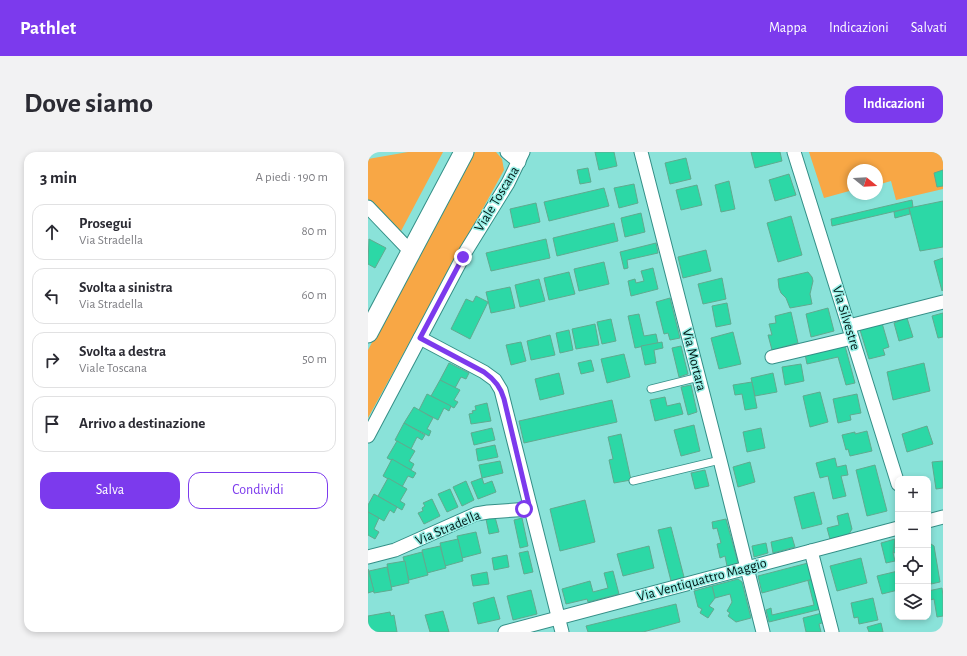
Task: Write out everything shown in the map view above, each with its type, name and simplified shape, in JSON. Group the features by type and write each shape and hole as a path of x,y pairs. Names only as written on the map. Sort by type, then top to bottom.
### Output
{"street":[{"path":"368,333 464,152"},
{"path":"507,152 521,157"},
{"name":"Via Mortara","path":"641,152 699,376 762,632"},
{"name":"Via Silvestre","path":"794,152 895,476"},
{"name":"Viale Toscana","path":"368,436 466,251 508,183 521,157"},
{"path":"368,207 411,252"},
{"path":"772,357 943,302"},
{"path":"420,338 484,372 492,377 497,384 504,399 557,618 562,632"},
{"name":"Via Stradella","path":"368,557 395,550 476,514 484,512 530,509"},
{"name":"Via Ventiquattro Maggio","path":"505,632 895,529"},
{"path":"811,551 832,632"}],"lane":[{"path":"651,389 699,376"},
{"path":"633,481 720,460"}],"shaded area":[{"path":"408,152 443,152 400,233 368,199 368,159"},
{"path":"476,152 496,152 502,159 504,170 368,418 368,350 472,154"},
{"path":"809,152 943,152 943,189 896,200 891,181 883,183 883,164 847,164 847,192 824,198"}],"building":[{"path":"595,152 614,152 617,166 599,170"},
{"path":"751,152 780,152 782,161 755,168"},
{"path":"686,158 691,179 670,184 665,163"},
{"path":"588,168 591,182 580,184 577,170"},
{"path":"943,170 943,186 937,187 934,173"},
{"path":"789,174 796,195 775,201 769,180"},
{"path":"729,181 735,209 721,212 715,185"},
{"path":"634,184 638,203 619,208 614,188"},
{"path":"697,185 702,205 681,210 676,190"},
{"path":"604,188 609,206 549,221 544,202"},
{"path":"912,200 913,207 832,226 831,219"},
{"path":"943,201 943,247 920,251 909,208"},
{"path":"536,203 540,222 514,228 510,209"},
{"path":"909,208 910,214 895,218 894,212"},
{"path":"641,213 645,232 625,237 621,218"},
{"path":"791,216 802,255 778,262 767,223"},
{"path":"614,223 618,241 557,256 553,238"},
{"path":"369,239 386,248 375,268 368,264"},
{"path":"546,239 550,258 491,271 486,253"},
{"path":"656,243 658,253 627,260 628,268 624,269 620,252"},
{"path":"706,250 711,271 683,278 678,257"},
{"path":"943,258 943,290 942,291 934,261"},
{"path":"604,262 609,284 579,291 574,269"},
{"path":"653,268 658,289 631,296 628,281 635,279 636,283 644,281 641,271"},
{"path":"569,272 575,294 549,300 544,278"},
{"path":"808,272 813,281 810,294 812,304 790,308 786,298 781,293 778,279"},
{"path":"722,278 726,299 703,304 698,284"},
{"path":"539,279 545,301 520,307 515,285"},
{"path":"510,287 515,308 491,313 486,292"},
{"path":"476,296 488,302 470,339 451,329 466,299 473,302"},
{"path":"670,298 680,338 670,340 668,333 664,334 656,302"},
{"path":"727,303 731,324 716,327 712,306"},
{"path":"828,308 834,331 811,337 806,314"},
{"path":"791,312 798,343 772,350 768,335 772,335 769,324 776,323 775,316"},
{"path":"943,313 943,337 938,338 932,316"},
{"path":"639,314 644,336 656,334 658,343 635,348 628,316"},
{"path":"907,318 913,337 899,341 894,323"},
{"path":"611,319 616,341 602,344 597,322"},
{"path":"882,323 889,347 883,349 885,355 869,359 860,330"},
{"path":"595,324 599,345 576,349 572,329"},
{"path":"569,330 573,350 560,353 556,333"},
{"path":"733,332 741,364 719,369 711,338"},
{"path":"550,335 555,355 531,360 527,341"},
{"path":"521,342 526,361 511,365 506,345"},
{"path":"662,342 663,348 654,350 656,363 645,365 641,346"},
{"path":"681,346 688,374 679,377 672,348"},
{"path":"845,346 855,383 846,385 838,357 807,364 805,354"},
{"path":"624,354 630,377 607,383 601,359"},
{"path":"591,360 594,371 581,374 578,363"},
{"path":"449,363 469,373 466,379 461,377 455,388 440,380"},
{"path":"924,363 930,391 893,400 887,372"},
{"path":"801,364 804,381 785,385 782,367"},
{"path":"559,373 564,394 540,400 535,379"},
{"path":"773,373 777,392 755,396 751,378"},
{"path":"440,380 460,390 454,400 458,402 454,408 431,396"},
{"path":"752,382 757,408 745,410 742,394 735,395 733,385"},
{"path":"691,385 697,412 688,415 681,387"},
{"path":"820,392 828,422 810,427 803,396"},
{"path":"427,394 451,406 449,411 444,408 438,420 419,410"},
{"path":"857,394 861,413 850,415 851,420 838,423 833,399"},
{"path":"665,397 667,406 680,403 683,414 655,421 650,400"},
{"path":"612,400 617,422 524,443 519,421"},
{"path":"487,403 491,421 471,424 469,414 476,410 475,406"},
{"path":"414,407 433,418 427,429 431,431 429,436 404,423"},
{"path":"404,423 425,435 422,440 417,437 411,449 395,440"},
{"path":"694,425 700,451 681,456 674,430"},
{"path":"927,426 933,444 907,452 902,434"},
{"path":"492,428 495,440 474,445 471,433"},
{"path":"761,428 765,448 747,452 743,432"},
{"path":"867,431 872,451 850,456 848,449 846,450 842,435"},
{"path":"621,434 631,480 614,483 609,460 613,459 608,437"},
{"path":"397,441 415,451 409,461 414,464 411,470 387,458"},
{"path":"495,445 498,457 478,461 476,449"},
{"path":"835,458 837,467 846,465 848,475 841,476 846,496 833,499 828,476 820,478 816,463"},
{"path":"392,459 416,473 413,478 408,476 402,487 383,476"},
{"path":"500,461 503,473 482,478 479,465"},
{"path":"943,461 943,488 936,489 932,462"},
{"path":"750,462 755,482 738,487 733,467"},
{"path":"875,465 887,511 867,516 856,470"},
{"path":"705,470 709,486 695,489 691,473"},
{"path":"388,478 407,489 400,501 405,504 402,510 378,496"},
{"path":"482,478 484,484 492,481 496,492 478,499 471,482"},
{"path":"466,481 474,500 462,506 453,487"},
{"path":"450,489 458,507 447,512 438,494"},
{"path":"814,492 822,524 802,529 794,497"},
{"path":"374,494 397,507 394,513 390,510 384,521 368,512 368,505"},
{"path":"432,499 440,516 424,524 418,513 423,511 422,508 425,506 423,503"},
{"path":"585,500 595,542 560,551 550,509"},
{"path":"368,512 379,518 374,529 379,532 375,539 368,535"},
{"path":"848,513 852,529 849,534 830,539 827,528 839,525 837,516"},
{"path":"495,517 499,532 489,534 486,519"},
{"path":"522,518 528,546 520,548 514,520"},
{"path":"726,519 738,563 727,566 725,556 720,558 717,544 721,543 717,528 713,529 712,522"},
{"path":"671,527 684,577 671,581 658,530"},
{"path":"476,532 481,553 462,558 457,536"},
{"path":"792,537 795,547 773,553 771,542"},
{"path":"458,539 463,561 445,566 440,543"},
{"path":"895,539 895,553 893,553"},
{"path":"895,539 893,553 895,561 886,563 881,543"},
{"path":"766,543 768,553 754,557 752,546"},
{"path":"931,544 934,546 940,582 931,584"},
{"path":"440,546 446,568 427,573 422,550"},
{"path":"649,546 654,568 623,576 617,554"},
{"path":"528,551 533,572 524,574 519,553"},
{"path":"422,552 428,575 409,580 403,557"},
{"path":"507,555 509,567 494,570 492,558"},
{"path":"861,558 867,583 837,591 830,566"},
{"path":"405,561 409,583 391,587 387,564"},
{"path":"808,563 813,579 762,593 758,576"},
{"path":"387,567 392,590 374,593 369,571"},
{"path":"368,569 374,591 368,593"},
{"path":"613,571 619,594 588,602 587,599 566,604 562,589 590,581 593,592 608,588 604,573"},
{"path":"487,572 489,584 473,586 471,575"},
{"path":"895,572 895,591 882,594 877,576"},
{"path":"738,579 742,582 751,618 736,622 728,616 730,613 727,611 732,602 730,594 715,598 712,586"},
{"path":"813,579 821,609 769,622 766,610 771,608 772,615 814,605 808,581"},
{"path":"712,586 715,598 709,606 714,609 708,618 700,613 702,609 698,607 694,591"},
{"path":"942,588 943,616 937,617 934,599 931,600 931,590"},
{"path":"531,590 537,614 513,620 507,596"},
{"path":"494,597 500,619 478,624 473,603"},
{"path":"873,598 878,620 859,624 858,617 854,618 851,603"},
{"path":"676,604 680,622 643,632 588,632 586,626"},
{"path":"443,611 449,632 430,632 425,615"},
{"path":"390,612 391,616 394,615 397,632 368,632 368,616"},
{"path":"822,613 825,622 819,624 821,632 806,632 803,618"},
{"path":"881,623 883,632 869,632 867,627"}],"route":[{"path":"463,257 420,338 484,372 495,380 504,399 530,509 524,509"}]}
